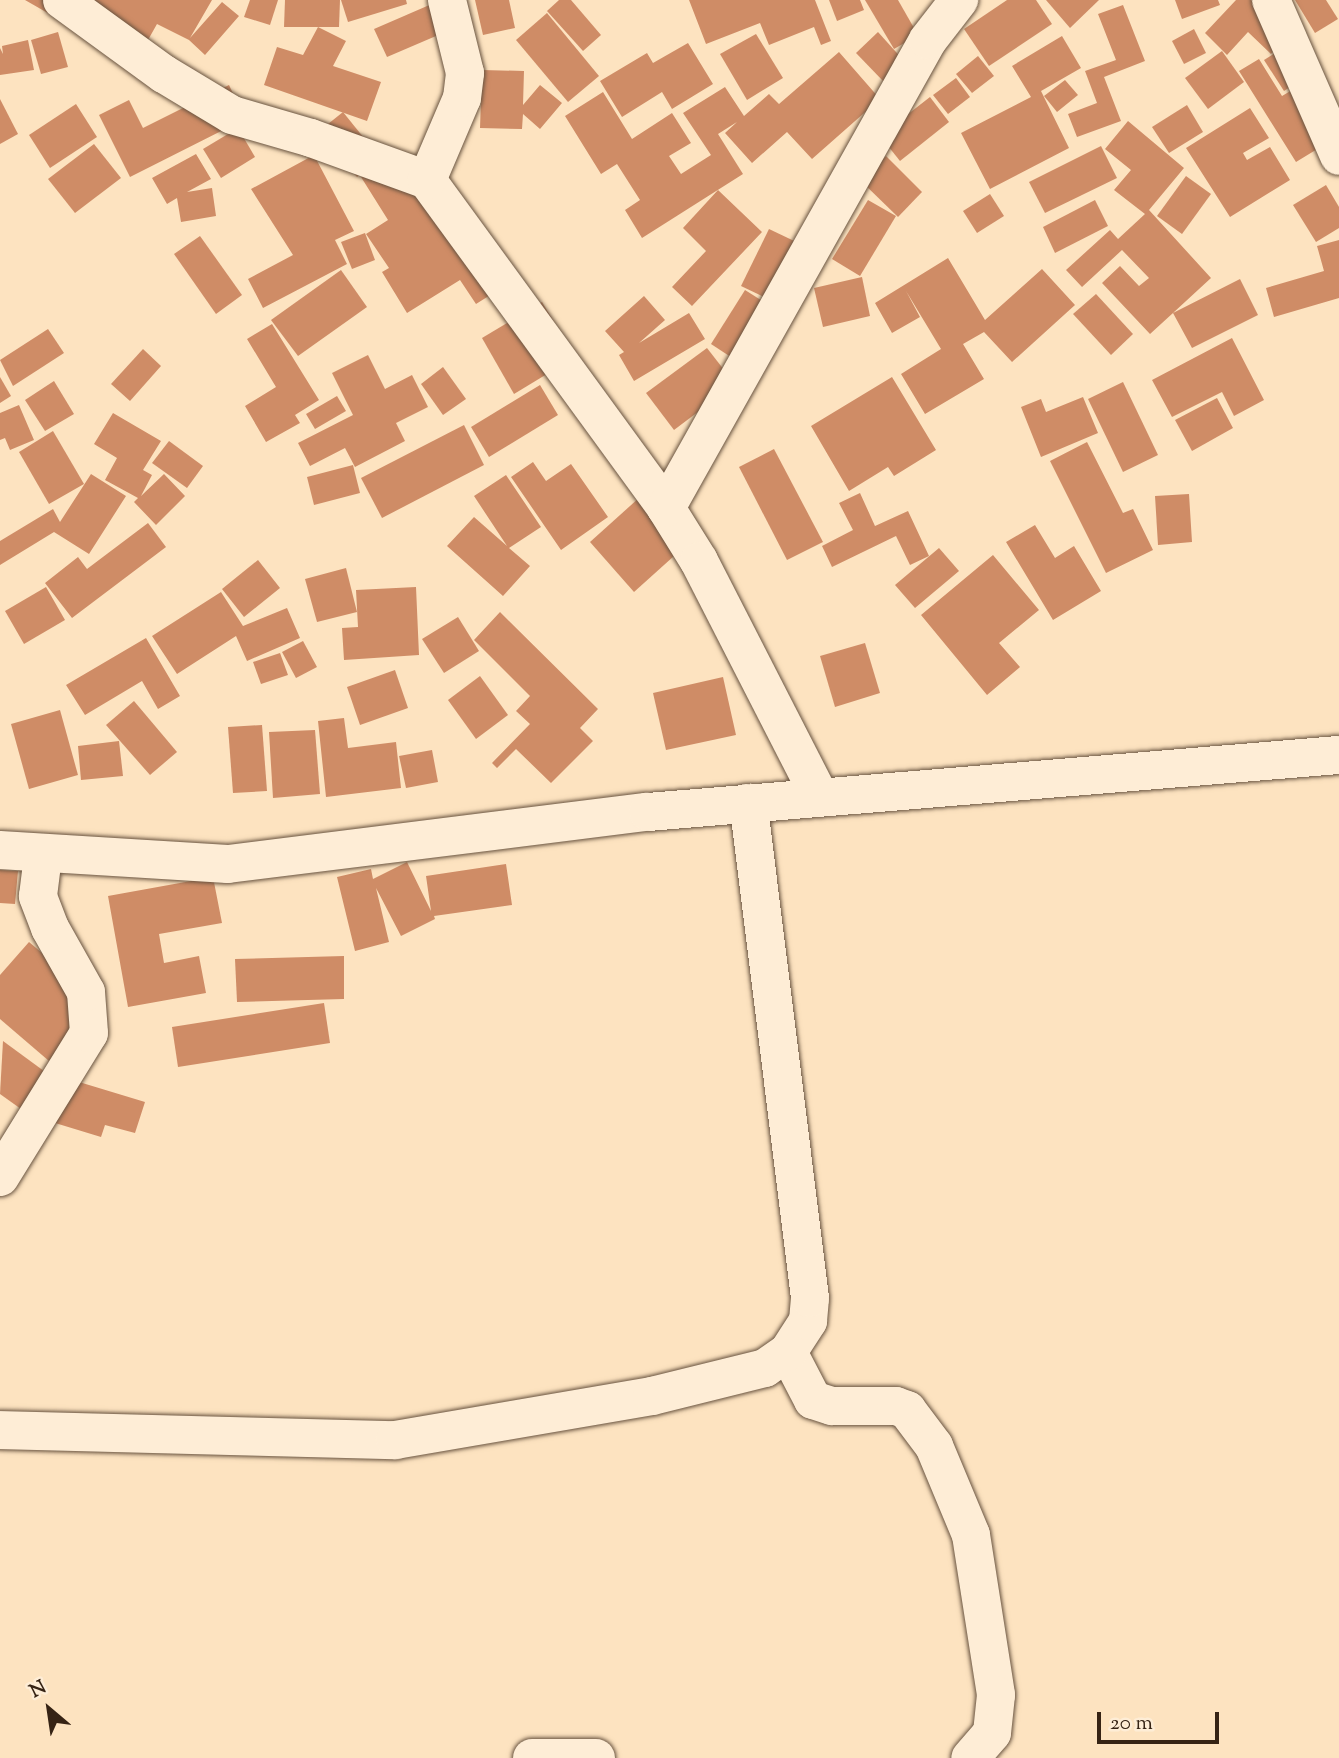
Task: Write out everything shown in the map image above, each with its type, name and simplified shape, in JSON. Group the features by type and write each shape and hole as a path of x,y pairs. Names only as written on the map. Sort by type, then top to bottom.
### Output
{"street":[{"path":"62,0 164,74 232,116 311,138 427,180 666,508 699,561 819,796"},
{"path":"427,180 462,98 465,73 446,0"},
{"path":"666,508 928,40 958,0"},
{"path":"1271,0 1339,156"},
{"path":"0,850 43,856 228,864 819,796 1339,755"},
{"path":"0,1430 395,1440 652,1395 765,1368 788,1352 808,1321 810,1298 748,803"},
{"path":"0,1177 89,1033 86,992 50,928 38,896 43,856"},
{"path":"788,1352 813,1400 832,1406 896,1406 917,1419 933,1446 971,1535 996,1695 992,1733 970,1758"},
{"path":"532,1758 596,1758"}],"building":[{"path":"25,0 212,0 190,38 222,2 239,16 205,55 189,40 157,24 135,63"},
{"path":"250,0 278,0 270,25 244,17"},
{"path":"285,0 340,0 339,27 284,27"},
{"path":"341,0 406,0 407,4 348,22"},
{"path":"441,0 464,24 387,57 374,29"},
{"path":"475,0 509,0 515,28 483,35"},
{"path":"559,0 571,0 601,35 583,51 547,11"},
{"path":"689,0 815,0 831,41 821,45 814,27 769,45 760,23 706,44"},
{"path":"829,0 860,0 864,10 837,21"},
{"path":"865,0 898,0 918,35 894,49"},
{"path":"1007,0 1036,0 1052,24 989,66 964,29"},
{"path":"1046,0 1099,0 1070,28"},
{"path":"1175,0 1218,0 1220,5 1182,19"},
{"path":"1236,0 1272,0 1298,25 1271,54 1248,32 1227,55 1205,33"},
{"path":"1295,0 1326,0 1338,19 1315,33"},
{"path":"1123,5 1145,61 1104,77 1121,121 1077,137 1068,114 1097,103 1085,71 1116,60 1098,14"},
{"path":"547,13 599,76 568,102 516,40"},
{"path":"318,27 346,41 333,66 381,82 367,121 264,85 277,47 303,55"},
{"path":"1194,29 1206,53 1184,64 1172,41"},
{"path":"58,32 68,67 41,74 31,40"},
{"path":"878,32 905,62 884,82 856,53"},
{"path":"756,34 783,78 747,100 720,54"},
{"path":"1062,36 1081,68 1041,91 1069,148 990,189 961,133 1031,97 1012,66"},
{"path":"28,40 34,70 0,75 0,48 3,54 2,46"},
{"path":"688,43 713,84 672,109 662,92 622,117 600,81 647,53 653,63"},
{"path":"1289,44 1308,75 1284,91 1264,60"},
{"path":"1222,51 1244,82 1208,109 1185,78"},
{"path":"839,52 880,99 812,159 787,132 752,163 725,133 737,122 718,134 743,174 642,238 625,210 640,200 617,164 601,174 565,116 603,92 632,139 672,113 691,143 669,156 681,174 711,155 683,113 725,87 744,116 769,94 779,104"},
{"path":"978,56 994,76 972,93 956,74"},
{"path":"1259,59 1282,96 1304,83 1337,137 1296,162 1239,71"},
{"path":"482,70 524,71 523,105 540,85 562,103 540,129 523,114 522,129 480,128"},
{"path":"956,78 970,97 948,114 933,95"},
{"path":"1065,80 1078,95 1057,112 1044,96"},
{"path":"229,85 245,119 130,177 99,115 129,100 143,128"},
{"path":"930,97 949,122 900,161 880,136"},
{"path":"0,99 18,134 0,144"},
{"path":"76,104 97,137 50,168 29,135"},
{"path":"1187,105 1203,132 1169,153 1152,127"},
{"path":"1250,108 1269,138 1243,153 1247,160 1270,147 1290,180 1230,217 1186,148"},
{"path":"343,112 380,158 357,177 318,132"},
{"path":"1128,121 1184,168 1149,210 1211,278 1150,334 1102,283 1120,266 1139,286 1149,278 1122,250 1082,287 1066,270 1110,230 1118,239 1145,214 1114,190 1131,170 1105,149"},
{"path":"238,128 255,157 221,178 203,149"},
{"path":"94,144 121,178 75,213 48,179"},
{"path":"1101,146 1117,178 1045,213 1029,182"},
{"path":"196,154 211,179 187,192 212,188 216,216 181,222 177,198 167,204 152,178"},
{"path":"314,155 354,231 335,240 347,264 263,308 248,279 293,255 251,189"},
{"path":"395,155 503,287 476,304 460,280 407,313 382,272 389,268 366,234 388,220 361,177"},
{"path":"886,156 922,192 898,217 861,181"},
{"path":"1186,176 1211,194 1182,234 1157,216"},
{"path":"1326,185 1339,207 1339,228 1316,242 1293,205"},
{"path":"718,190 762,232 692,306 672,287 706,251 683,228"},
{"path":"990,194 1004,216 977,233 963,211"},
{"path":"868,200 896,216 860,276 832,259"},
{"path":"1095,200 1108,226 1055,253 1043,227"},
{"path":"769,229 811,249 783,306 741,286"},
{"path":"365,233 375,260 352,269 341,242"},
{"path":"200,236 242,295 216,314 174,254"},
{"path":"1339,240 1339,298 1274,317 1266,288 1324,271 1317,246"},
{"path":"948,258 985,320 1042,269 1075,305 1012,362 984,332 963,344 984,379 925,414 901,374 941,349 906,291 920,317 892,333 875,303"},
{"path":"341,270 367,307 298,356 271,320"},
{"path":"862,277 870,316 823,327 814,288"},
{"path":"1240,279 1258,315 1192,348 1173,313"},
{"path":"745,290 778,311 743,365 711,344"},
{"path":"1096,294 1133,334 1111,355 1073,314"},
{"path":"644,296 665,320 639,343 689,313 705,339 634,381 619,355 624,352 605,331"},
{"path":"542,302 575,357 514,394 482,338"},
{"path":"272,324 319,400 295,415 300,423 266,442 245,406 276,387 247,339"},
{"path":"48,329 64,353 13,386 0,360"},
{"path":"1232,338 1264,400 1234,416 1222,392 1172,417 1152,380"},
{"path":"707,348 735,384 674,430 646,393"},
{"path":"143,349 161,366 130,401 111,384"},
{"path":"368,355 385,389 412,375 428,407 396,423 405,441 355,467 345,448 310,466 298,443 353,415 332,373"},
{"path":"443,367 466,399 443,415 421,384"},
{"path":"0,377 11,396 0,403"},
{"path":"892,377 936,450 894,476 888,467 849,491 811,426"},
{"path":"54,381 74,414 45,431 25,400"},
{"path":"1123,382 1158,455 1123,472 1088,399"},
{"path":"540,385 558,415 489,457 471,427"},
{"path":"337,396 346,411 315,429 306,414"},
{"path":"1083,397 1098,433 1041,457 1021,407 1041,399 1046,412"},
{"path":"1217,398 1233,428 1192,451 1175,420"},
{"path":"19,405 34,440 10,450 5,438 0,440 0,413"},
{"path":"113,413 161,441 143,470 152,475 141,496 164,474 185,496 156,525 134,502 138,498 105,480 117,458 94,444"},
{"path":"464,425 484,465 382,518 361,478"},
{"path":"53,431 84,484 49,504 19,452"},
{"path":"169,441 203,466 187,488 152,463"},
{"path":"1087,442 1123,513 1133,509 1153,550 1106,573 1050,461"},
{"path":"774,449 823,542 787,560 739,467"},
{"path":"533,462 546,481 571,464 608,517 561,550 511,477"},
{"path":"353,465 360,493 314,505 307,477"},
{"path":"91,474 126,496 89,554 54,532 0,565 0,541 53,509 60,522"},
{"path":"506,475 541,527 509,548 530,566 503,596 447,546 474,517 507,546 474,496"},
{"path":"860,493 875,526 908,511 929,556 910,565 896,536 832,567 822,546 853,530 839,503"},
{"path":"1189,494 1192,542 1158,545 1155,496"},
{"path":"640,497 684,547 634,592 590,542"},
{"path":"148,523 166,547 72,618 45,583 78,557 87,569"},
{"path":"1035,525 1055,558 1074,546 1101,591 1053,620 1006,542"},
{"path":"939,548 959,571 915,608 895,585"},
{"path":"993,555 1039,610 999,643 1020,667 987,695 921,615"},
{"path":"258,560 280,588 244,617 222,589"},
{"path":"346,568 357,612 317,622 305,579"},
{"path":"46,587 65,620 24,644 5,611"},
{"path":"416,587 419,655 344,660 342,628 358,627 356,590"},
{"path":"221,592 243,626 287,608 300,638 247,661 236,636 177,674 152,636"},
{"path":"500,612 598,709 580,728 593,741 551,783 516,749 497,768 492,763 530,724 516,711 530,696 474,640"},
{"path":"458,617 479,651 444,673 422,639"},
{"path":"146,638 180,696 158,709 142,681 85,715 66,685"},
{"path":"303,641 317,667 296,678 282,652"},
{"path":"865,643 880,693 835,707 820,656"},
{"path":"280,653 288,675 261,684 253,662"},
{"path":"395,670 408,708 360,725 347,687"},
{"path":"480,676 508,715 476,739 448,700"},
{"path":"723,677 736,735 666,750 653,693"},
{"path":"134,701 177,752 150,775 106,725"},
{"path":"60,710 78,775 29,789 11,724"},
{"path":"344,718 348,748 396,742 401,788 326,797 318,721"},
{"path":"262,725 267,791 233,793 228,727"},
{"path":"315,730 320,794 273,798 269,732"},
{"path":"119,741 123,776 81,780 78,746"},
{"path":"432,750 438,782 406,788 399,756"},
{"path":"407,862 431,911 426,876 506,864 512,905 434,916 435,919 401,936 376,888 389,942 355,951 337,877 371,869 373,879"},
{"path":"0,870 18,871 15,904 0,903"},
{"path":"213,877 222,923 159,934 164,963 199,956 206,993 128,1007 108,896"},
{"path":"29,942 99,1001 49,1061 0,1019 0,975"},
{"path":"344,956 344,999 237,1002 235,959"},
{"path":"324,1003 330,1043 178,1067 172,1027"},
{"path":"3,1041 48,1074 21,1109 0,1094"},
{"path":"56,1075 145,1102 135,1133 105,1125 101,1137 42,1119"}]}
